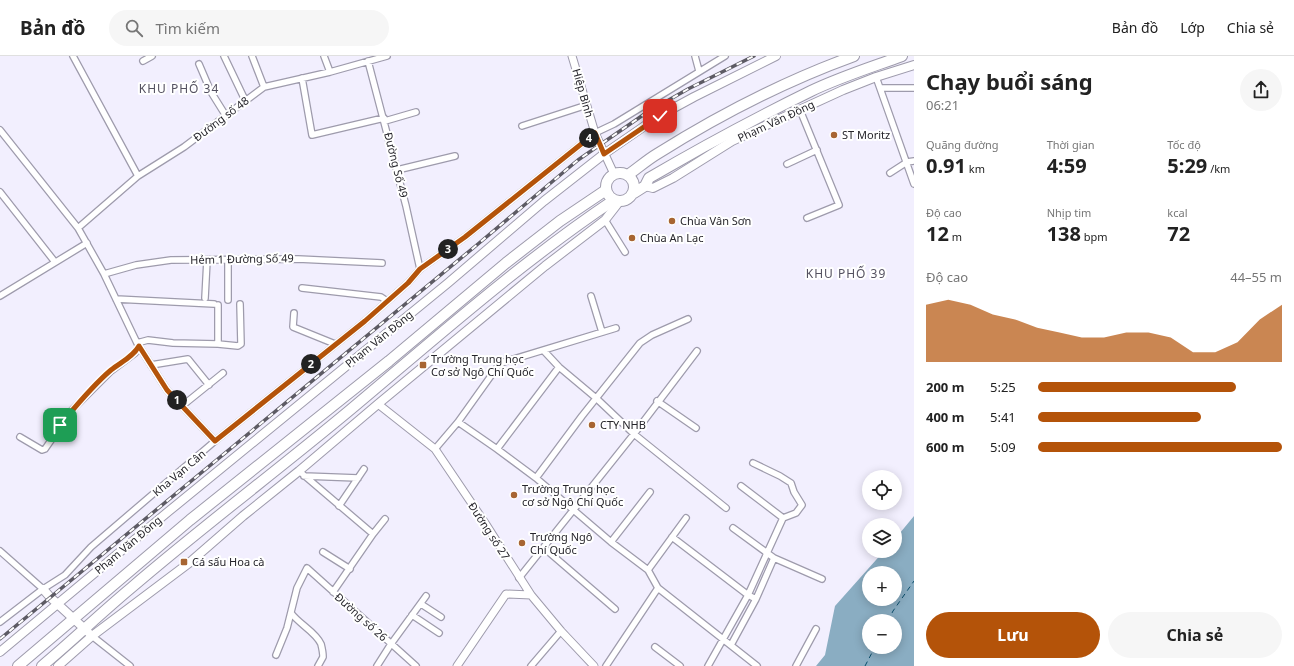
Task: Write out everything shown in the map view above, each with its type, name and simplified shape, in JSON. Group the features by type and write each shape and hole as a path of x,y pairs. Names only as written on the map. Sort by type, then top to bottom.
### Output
{"highway":[{"path":"628,175 656,154 714,120 797,79 854,56"},
{"name":"Phạm Văn Đồng","path":"634,193 645,186 649,178 734,129 812,91 859,71 902,56"},
{"path":"42,666 67,645 88,632 131,588 350,410 444,330 557,240 616,201 628,200 634,193 634,182 628,175 622,173 614,174 608,180 606,190 608,195 616,201"},
{"name":"Phạm Văn Đồng","path":"18,666 190,520 389,361 506,263 560,221 606,190"}],"main road":[{"name":"Phạm Văn Đồng","path":"0,652 442,288 544,201 604,154 660,116 694,97 776,56"},
{"name":"Phạm Văn Đồng","path":"645,186 653,188 673,178 732,141 800,110 876,77 914,65"},
{"path":"58,666 88,632 189,563 243,516 301,474 378,404 545,266 606,220 616,201"},
{"path":"43,589 88,632"}],"street":[{"path":"73,56 138,176"},
{"path":"143,61 152,56"},
{"path":"224,56 245,100"},
{"path":"252,56 264,86"},
{"path":"324,56 330,72"},
{"name":"Đường số 48","path":"78,228 138,176 184,147 264,86 330,72 386,56"},
{"name":"Hiệp Bình","path":"572,56 595,133 614,174"},
{"path":"695,56 699,71"},
{"name":"Kha Vạn Cân","path":"0,622 43,589 65,575 91,547 215,441 387,301 408,283 420,269 465,237 595,133 614,124 725,56"},
{"name":"Đường Số 49","path":"368,61 397,170 420,269"},
{"path":"199,64 211,92 226,116"},
{"path":"876,77 914,184"},
{"path":"302,78 312,135 416,112"},
{"path":"881,88 914,88"},
{"path":"522,126 586,105"},
{"path":"800,110 839,205 807,218"},
{"path":"0,130 78,228 104,274 138,344 167,390 215,441"},
{"path":"787,164 817,150"},
{"path":"397,170 455,156"},
{"path":"890,173 907,162 914,161"},
{"path":"0,192 55,262"},
{"path":"606,220 625,252"},
{"path":"0,296 87,243"},
{"name":"Hẻm 1 Đường Số 49","path":"104,274 136,265 171,260 298,259 382,263"},
{"path":"205,298 207,260"},
{"path":"228,260 228,300"},
{"path":"302,288 381,297 387,301"},
{"path":"591,296 602,332"},
{"path":"116,299 216,305 218,344"},
{"path":"20,437 42,450 45,449 60,425 82,399 111,370 135,353 138,344 148,340 173,343 238,346 240,344 240,304"},
{"path":"294,313 293,327 335,344"},
{"path":"536,478 596,398 640,343 652,335 688,319"},
{"path":"435,449 458,422 498,366 504,362 616,328"},
{"path":"544,351 559,367 596,398 634,434 726,508"},
{"path":"519,578 634,434 657,401 696,351"},
{"path":"151,365 188,359 209,385"},
{"path":"497,449 559,367"},
{"path":"182,406 223,373"},
{"path":"657,401 696,428"},
{"name":"Đường số 27","path":"378,404 435,449 531,595 561,631 594,666"},
{"path":"458,422 536,478 611,542 648,570 658,588 757,666"},
{"path":"708,666 748,595 783,518 796,513 802,506 791,483 754,463"},
{"path":"339,506 364,469"},
{"path":"301,474 358,478"},
{"path":"301,474 373,534"},
{"path":"741,486 783,518"},
{"path":"611,542 650,492"},
{"path":"648,570 686,518"},
{"path":"333,592 385,519"},
{"path":"733,528 767,554 822,579"},
{"path":"672,537 748,595 756,599"},
{"path":"544,548 616,609"},
{"path":"0,552 43,589"},
{"path":"323,552 350,569"},
{"path":"731,645 756,599 774,558"},
{"name":"Đường số 26","path":"291,613 297,588 307,568 416,666"},
{"path":"606,666 658,588"},
{"path":"457,666 506,594 531,595"},
{"path":"377,666 426,596"},
{"path":"421,604 441,617"},
{"path":"276,655 287,628 291,613"},
{"path":"291,613 296,620 321,643 323,657 318,666"},
{"path":"412,615 438,633"},
{"path":"796,666 816,629"},
{"path":"531,666 561,631"},
{"path":"88,632 130,666"},
{"path":"655,647 680,666"}],"water":[{"path":"914,516 914,666 816,666 825,655 835,606 862,576 862,606 902,606 902,566 871,566 878,558 902,558 902,531"}],"ferry route":[{"path":"892,614 914,581"},
{"path":"865,666 871,654"}],"railway":[{"path":"0,639 578,160 646,113 688,89 754,56"}],"place":[{"name":"ST Moritz","path":"834,135"},
{"name":"Chùa Vân Sơn","path":"672,221"},
{"name":"Chùa An Lạc","path":"632,238"},
{"name":"Trường Trung học Cơ sở Ngô Chí Quốc","path":"423,365"},
{"name":"CTY NHB","path":"592,425"},
{"name":"Trường Trung học cơ sở Ngô Chí Quốc","path":"514,495"},
{"name":"Trường Ngô Chí Quốc","path":"522,543"},
{"name":"Cá sấu Hoa cà","path":"184,562"}],"district":[{"name":"KHU PHỐ 34","path":"179,89"},
{"name":"KHU PHỐ 39","path":"846,274"}],"route":[{"path":"60,425 87,394 111,370 135,353 139,346 167,390 215,441 365,321 408,283 420,269 465,237 595,133 604,154 660,116"}]}
